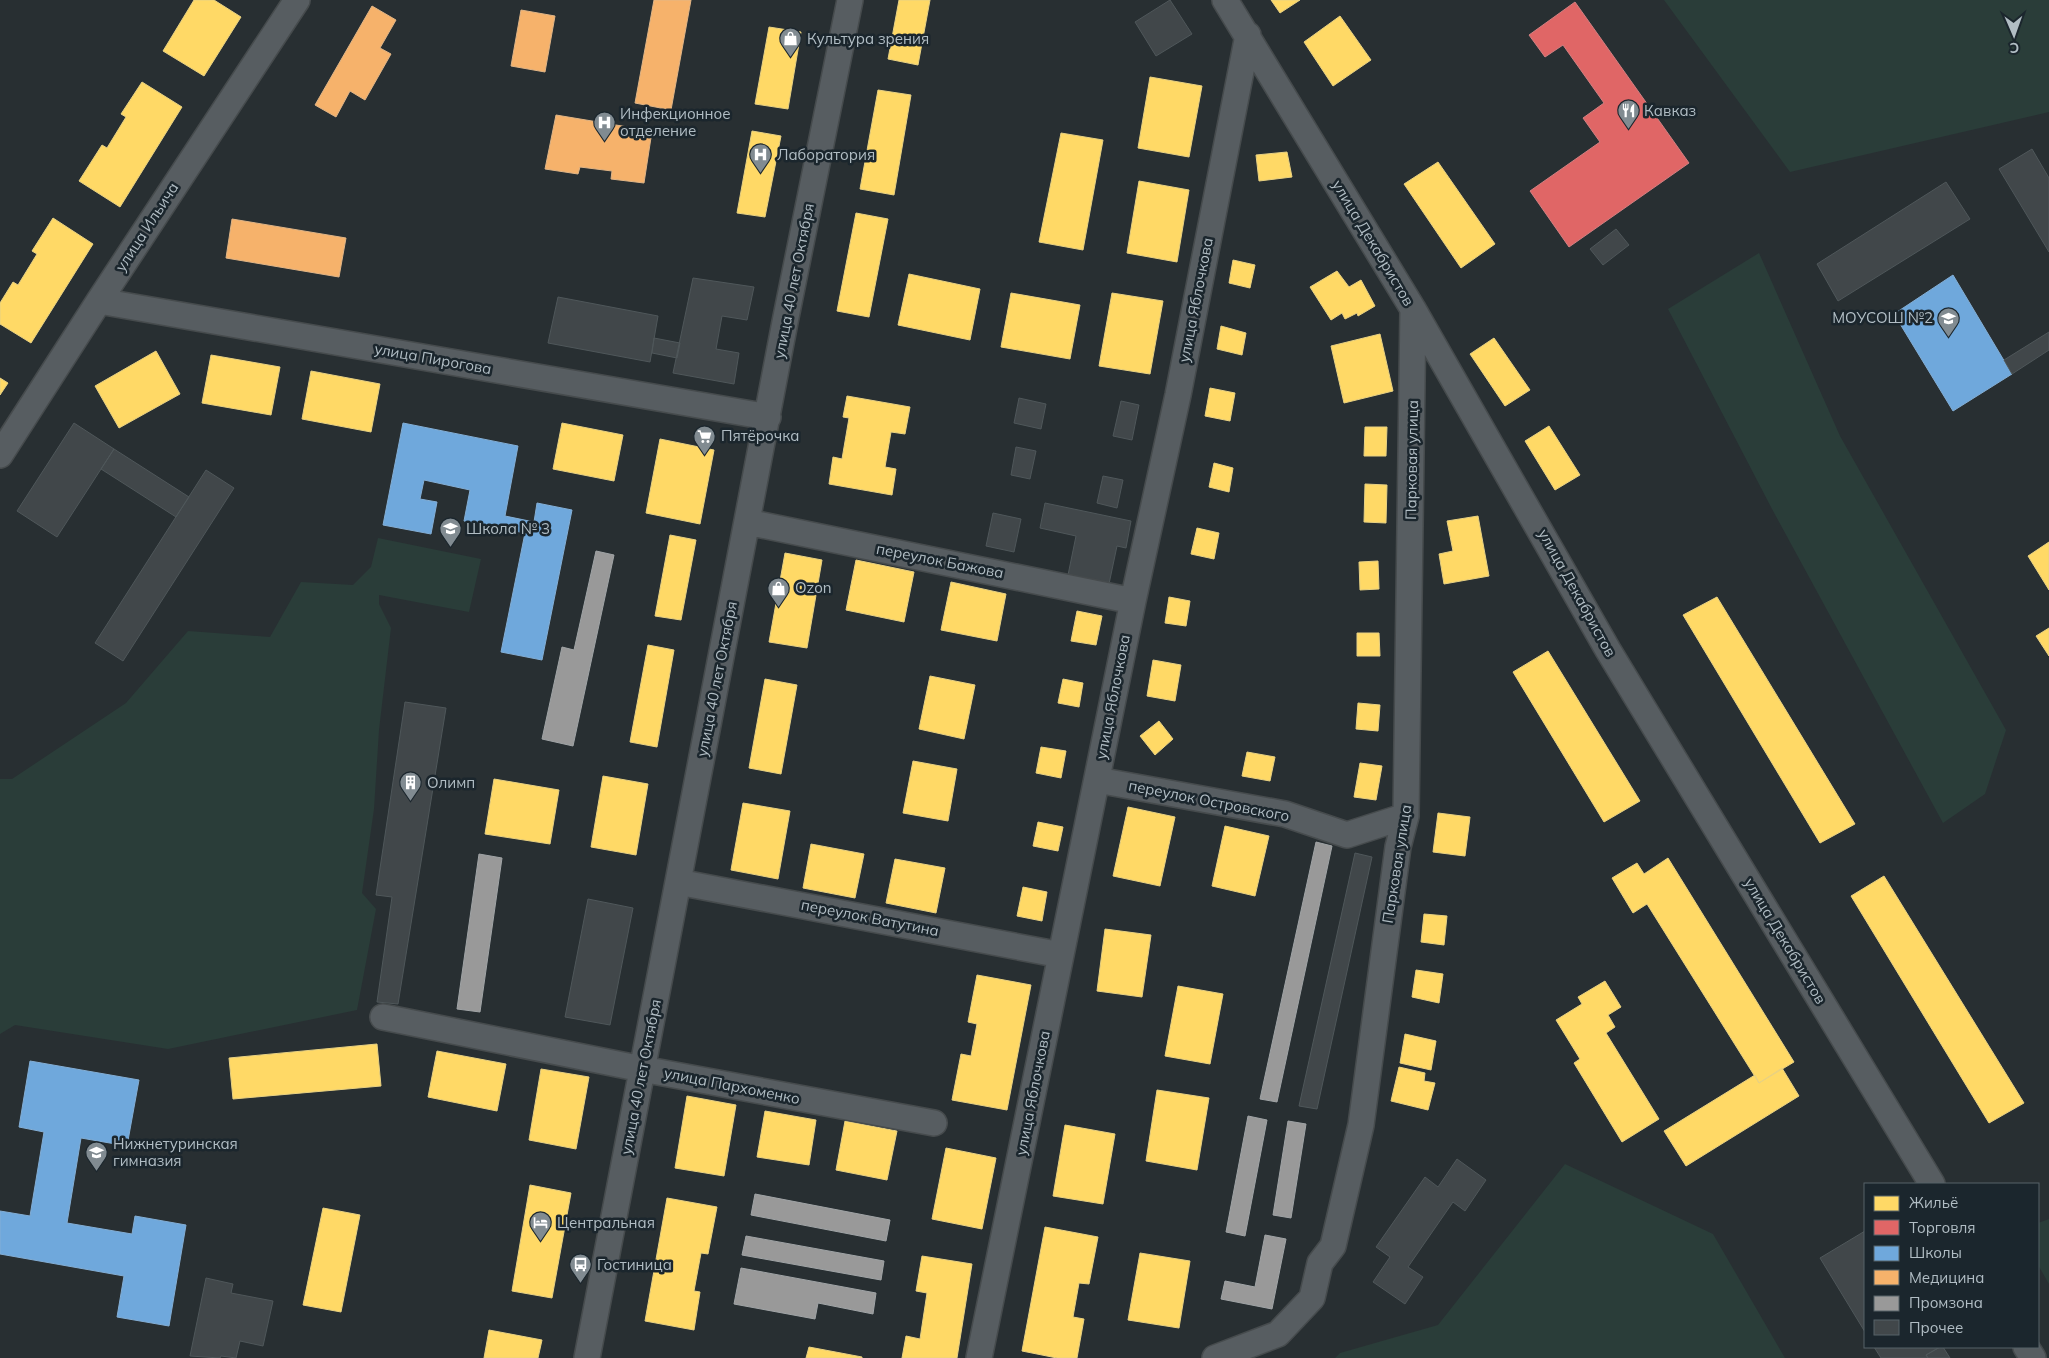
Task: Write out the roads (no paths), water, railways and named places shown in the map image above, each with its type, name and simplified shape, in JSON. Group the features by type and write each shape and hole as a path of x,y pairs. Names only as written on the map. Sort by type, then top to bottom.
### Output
{"street":[{"name":"улица Ильича","path":"0,456 99,301 297,0"},
{"name":"улица 40 лет Октября","path":"587,1358 747,522 850,0"},
{"name":"улица Декабристов","path":"1225,0 1413,309 1608,650 1931,1183"},
{"name":"улица Яблочкова","path":"979,1358 1096,780 1178,395 1248,35"},
{"name":"улица Пирогова","path":"99,301 768,417"},
{"name":"Парковая улица","path":"1215,1358 1278,1334 1312,1298 1320,1263 1333,1246 1362,1125 1398,847 1406,816 1413,309"},
{"name":"переулок Бажова","path":"747,522 1133,601"},
{"name":"переулок Островского","path":"1096,780 1285,814 1347,835 1406,816"},
{"name":"переулок Ватутина","path":"678,882 1061,955"},
{"name":"улица Пархоменко","path":"383,1017 642,1069 934,1124"}],"place":[{"name":"Культура зрения","path":"791,58"},
{"name":"Кавказ","path":"1628,130"},
{"name":"Инфекционное отделение","path":"604,142"},
{"name":"Лаборатория","path":"761,174"},
{"name":"МОУСОШ №2","path":"1949,337"},
{"name":"Пятёрочка","path":"705,455"},
{"name":"Школа № 3","path":"450,548"},
{"name":"Ozon","path":"779,607"},
{"name":"Олимп","path":"411,802"},
{"name":"Нижнетуринская гимназия","path":"97,1172"},
{"name":"Центральная","path":"541,1242"},
{"name":"Гостиница","path":"581,1284"}]}
